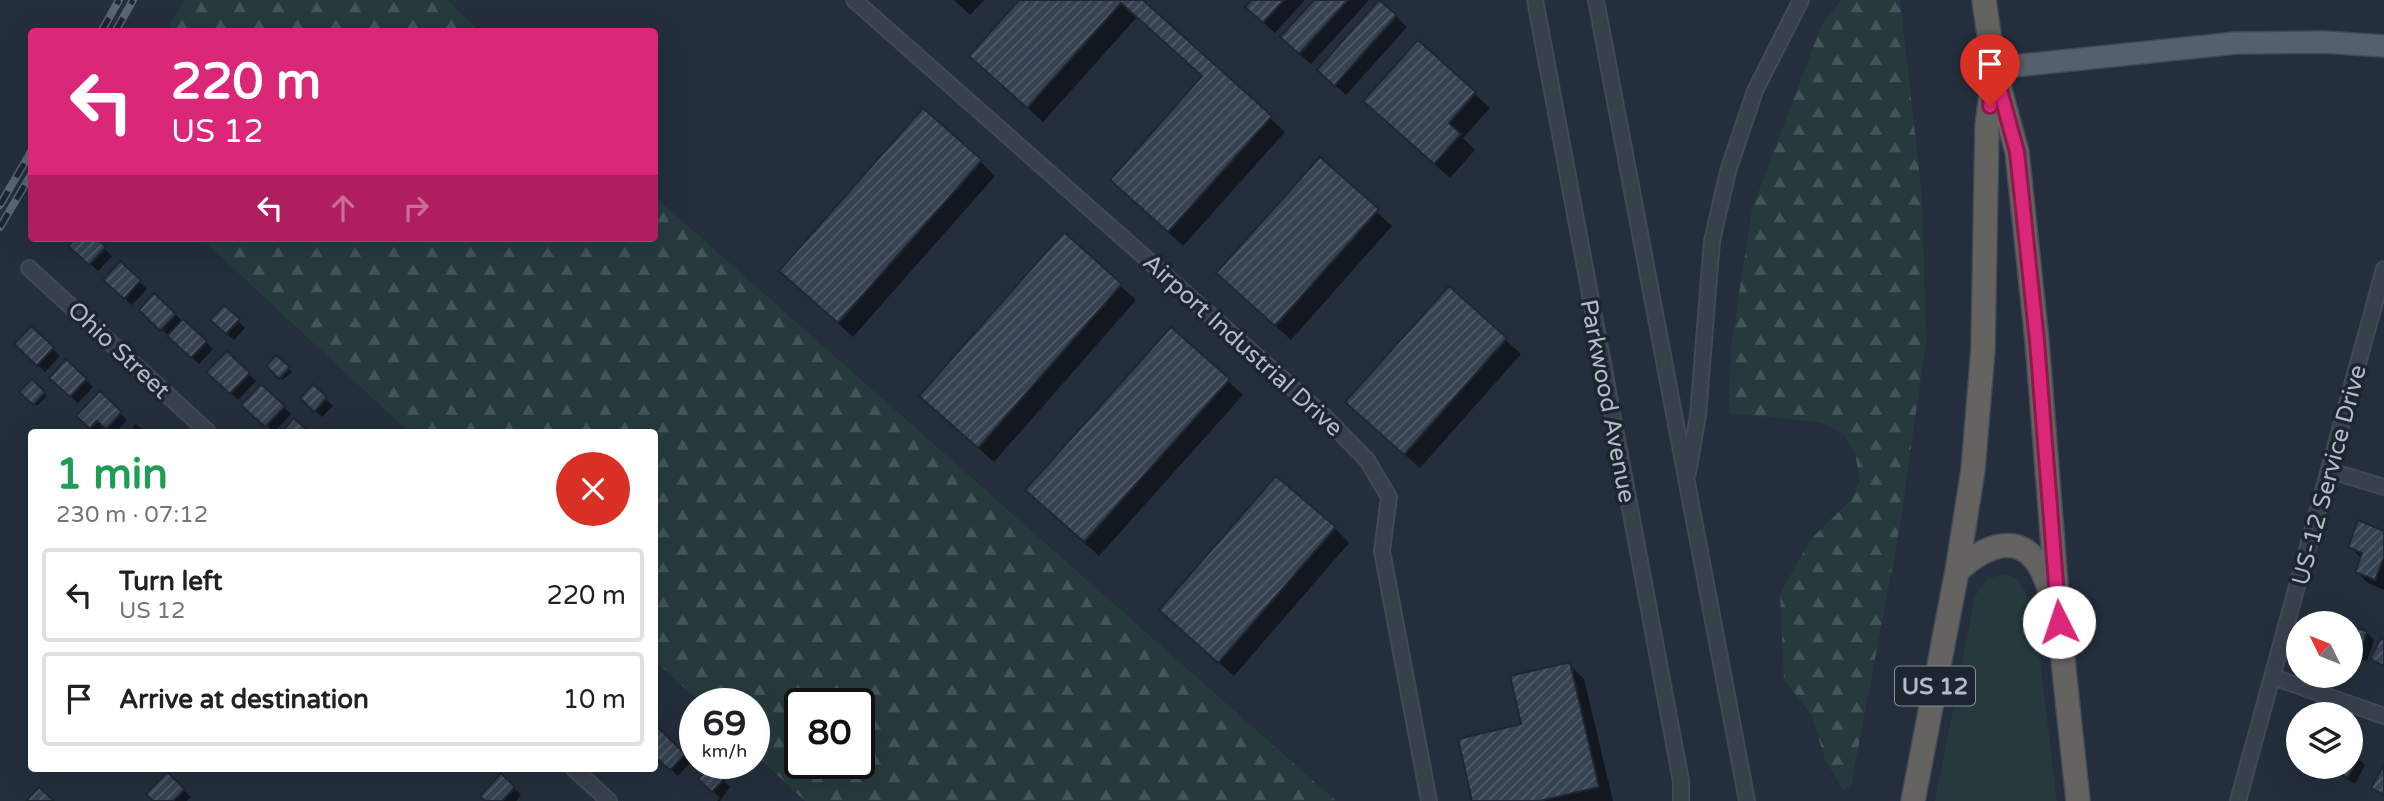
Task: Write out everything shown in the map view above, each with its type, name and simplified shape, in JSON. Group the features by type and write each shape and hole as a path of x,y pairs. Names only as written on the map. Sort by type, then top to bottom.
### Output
{"highway":[{"name":"US 12","path":"1984,0 1994,68 2017,152 2037,341 2059,622 2078,801"},
{"name":"US 12","path":"1913,801 1957,571 1979,410 1987,260 1987,125 1994,68"},
{"path":"1957,571 1978,553 1990,547 2016,547 2036,561 2045,575 2059,622"}],"main road":[{"path":"1994,68 2236,43 2312,41 2384,46"}],"street":[{"name":"Airport Industrial Drive","path":"854,0 1313,405 1367,460 1389,497 1382,551 1429,801"},
{"name":"Parkwood Avenue","path":"1535,0 1681,781 1681,801"},
{"path":"1596,0 1747,801"},
{"path":"1686,484 1698,415 1712,241 1728,170 1755,91 1801,0"},
{"name":"Ohio Street","path":"29,268 205,429"},
{"name":"US-12 Service Drive","path":"2238,801 2331,471 2384,270"},
{"path":"2331,471 2384,487"},
{"path":"2273,677 2384,716"},
{"path":"577,772 609,801"}],"green space":[{"path":"184,0 447,0 476,28 168,28"},
{"path":"1841,0 1900,0 1922,196 1926,341 1900,526 1851,786 1843,790 1825,759 1811,714 1784,680 1780,594 1810,540 1851,500 1860,481 1855,453 1843,433 1819,422 1729,413 1731,347 1752,209 1822,24"},
{"path":"658,200 1336,801 805,801 770,768 770,688 685,688 658,664 658,429 406,429 205,242 658,242"},
{"path":"2003,574 2016,578 2033,604 2057,801 1935,801 1975,596 1987,579"}],"building":[{"path":"1019,0 1143,0 1272,116 1168,232 1110,180 1202,76 1121,3 1027,108 969,56"},
{"path":"1252,0 1284,0 1263,23 1245,7"},
{"path":"1314,0 1348,0 1299,54 1280,37"},
{"path":"1379,0 1397,15 1334,86 1317,70"},
{"path":"1418,40 1476,92 1449,123 1461,134 1434,164 1363,101"},
{"path":"923,108 982,160 838,323 779,271"},
{"path":"1320,157 1379,209 1275,326 1216,273"},
{"path":"1064,232 1122,284 978,448 919,396"},
{"path":"72,242 100,242 106,247 89,265 68,246"},
{"path":"120,261 141,280 124,299 103,280"},
{"path":"1449,286 1507,338 1404,455 1345,402"},
{"path":"154,293 176,314 160,331 139,310"},
{"path":"224,305 240,319 226,334 210,320"},
{"path":"183,319 207,341 191,358 167,336"},
{"path":"31,326 54,347 37,366 14,344"},
{"path":"1171,327 1230,379 1084,542 1025,490"},
{"path":"227,351 250,373 230,394 206,372"},
{"path":"276,355 290,367 279,379 266,366"},
{"path":"66,359 87,379 70,397 49,378"},
{"path":"32,379 45,392 33,405 19,392"},
{"path":"261,384 285,406 265,427 241,405"},
{"path":"313,384 327,397 314,412 300,398"},
{"path":"100,391 122,412 106,429 97,421 90,429 76,416"},
{"path":"294,418 306,429 285,429"},
{"path":"1276,476 1336,527 1218,663 1159,610"},
{"path":"2358,520 2384,531 2384,557 2375,580 2355,572 2362,553 2348,547"},
{"path":"2381,638 2384,639 2384,666 2370,659"},
{"path":"1570,662 1599,787 1539,801 1472,801 1458,739 1521,724 1510,676"},
{"path":"659,728 679,748 679,760 670,770 658,760"},
{"path":"2384,767 2384,795 2371,788"},
{"path":"167,772 185,789 173,801 153,801 146,794"},
{"path":"501,773 515,787 502,801 485,801 480,796"},
{"path":"698,779 724,779 712,792"},
{"path":"39,787 54,801 26,801"}],"railway":[{"path":"103,28 119,0"},
{"path":"117,28 133,0"},
{"path":"0,205 28,157"},
{"path":"0,227 28,180"}],"route":[{"path":"1990,106 1994,68 2017,152 2027,272 2037,341 2059,622"}]}
